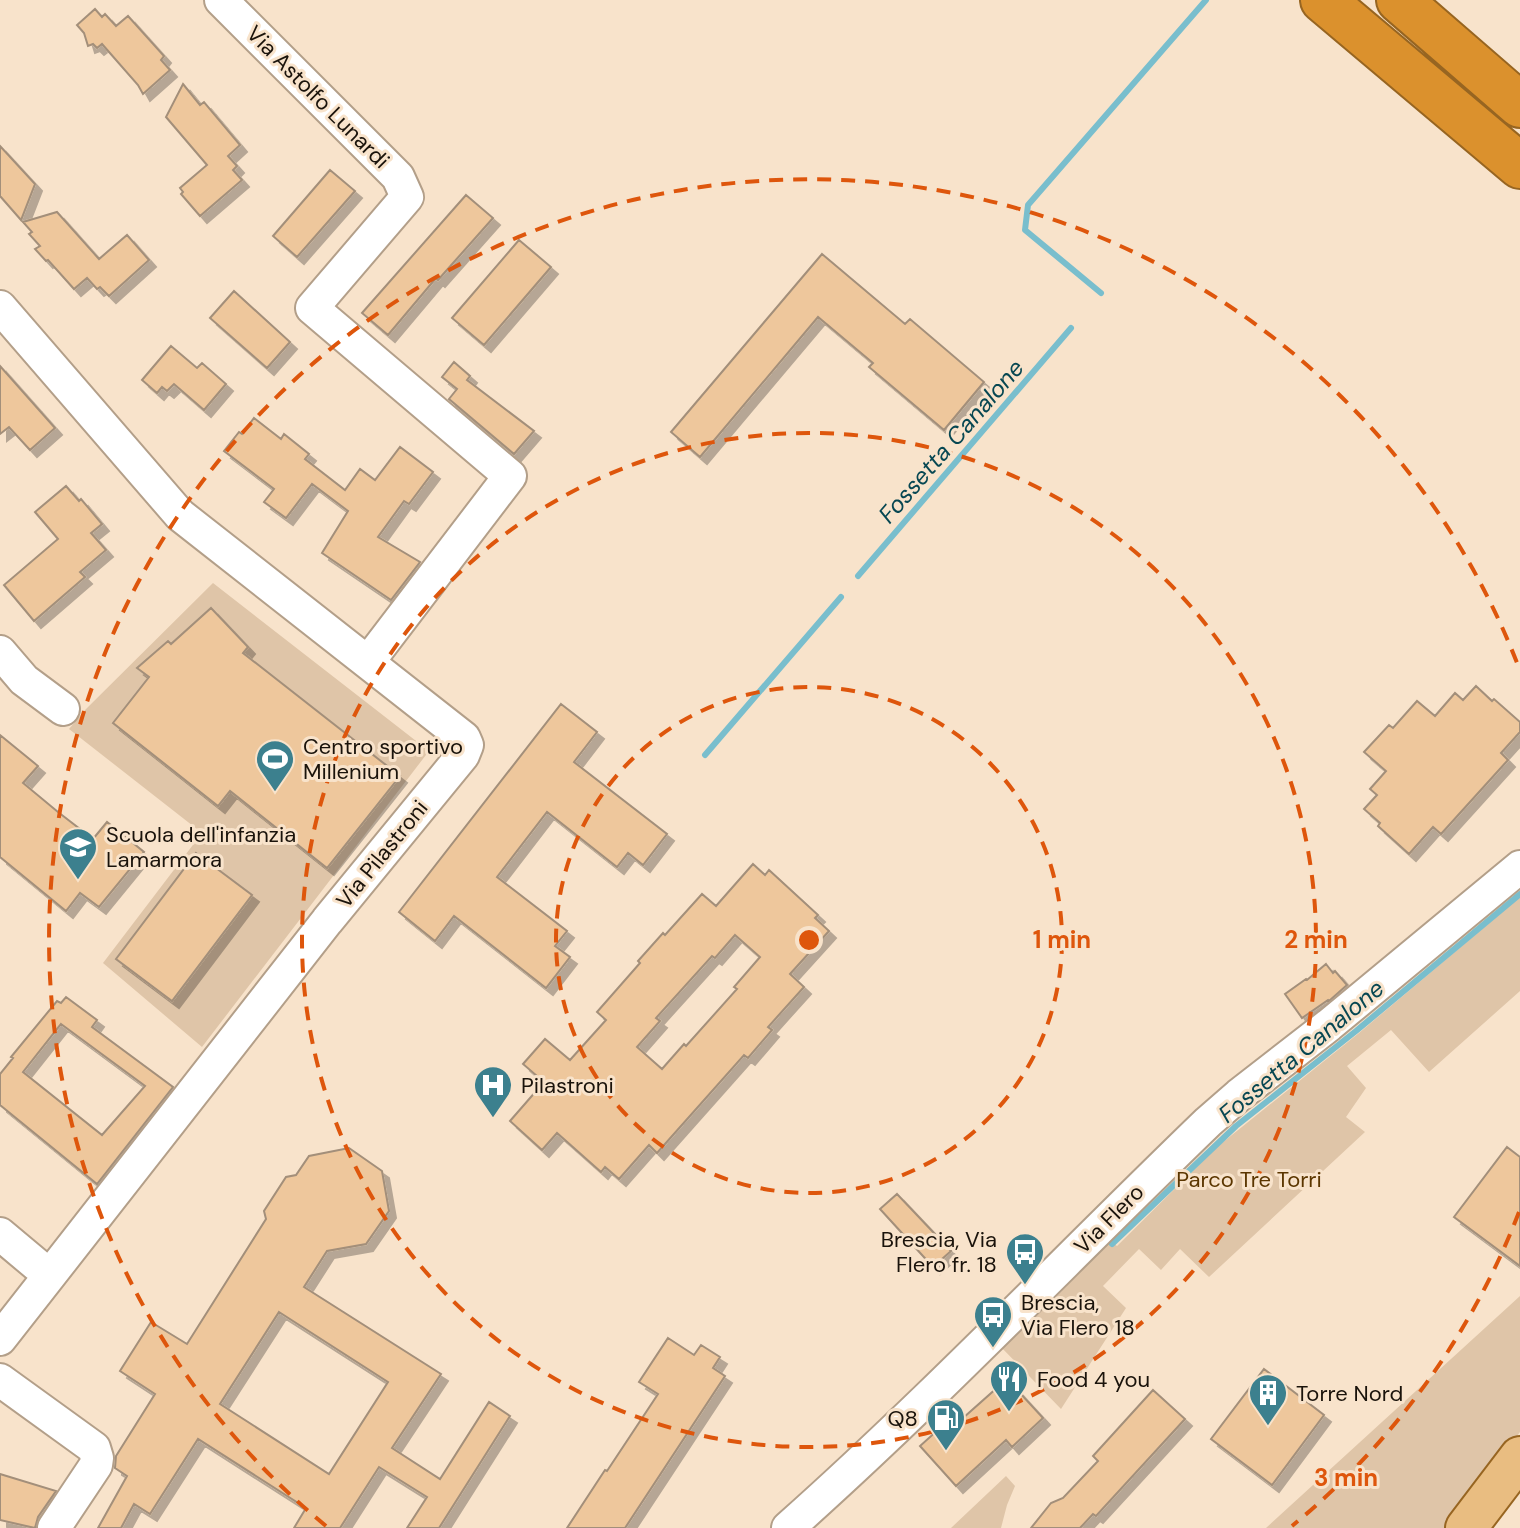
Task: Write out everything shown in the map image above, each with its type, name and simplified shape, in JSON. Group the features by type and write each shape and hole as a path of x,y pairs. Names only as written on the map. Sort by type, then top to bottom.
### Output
{"highway":[{"path":"1323,0 1520,166"},
{"path":"1399,0 1520,105"}],"main road":[{"path":"1466,1528 1520,1457"},
{"path":"1494,1528 1520,1495"}],"street":[{"name":"Via Astolfo Lunardi","path":"221,0 398,177 407,197 312,308 510,476 368,662"},
{"path":"0,307 180,515 368,662"},
{"path":"0,652 24,680 63,709"},
{"name":"Via Pilastroni","path":"0,1339 327,921 463,755 467,745 464,738 368,662"},
{"name":"Via Flero","path":"788,1528 940,1386 1208,1122 1520,867"},
{"path":"0,1234 49,1275"},
{"path":"0,1380 94,1448 96,1465 54,1528"}],"green space":[{"name":"Centro sportivo Millenium","path":"213,583 429,751 202,1047 103,963 202,833 69,729"},
{"name":"Parco Tre Torri","path":"1520,897 1520,991 1429,1072 1391,1030 1347,1066 1366,1088 1346,1117 1365,1132 1209,1277 1180,1249 1161,1270 1139,1249 1103,1286 1126,1308 1061,1409 1000,1346 1109,1240 1117,1246 1217,1147 1359,1033"},
{"path":"1520,1296 1520,1432 1449,1528 1266,1528"},
{"path":"1006,1476 1015,1486 1001,1528 951,1528"}],"building":[{"path":"95,9 102,17 105,14 116,26 128,16 164,56 161,60 170,70 143,94 102,44 97,48 93,44 88,46 84,33 77,25"},
{"path":"183,84 200,105 204,102 240,145 228,156 237,166 233,170 242,180 200,216 181,194 180,188 207,165 166,117"},
{"path":"0,146 35,184 21,220 0,196"},
{"path":"330,170 355,191 297,257 273,236"},
{"path":"466,195 493,218 388,335 362,313"},
{"path":"57,212 99,259 127,235 149,260 109,296 87,278 74,289 35,249 40,246 23,222"},
{"path":"519,240 551,267 484,345 452,318"},
{"path":"822,254 905,324 910,319 984,382 944,430 869,367 873,363 818,317 700,457 671,432"},
{"path":"234,291 290,342 267,368 210,318"},
{"path":"171,346 197,368 202,363 226,384 204,410 174,384 167,391 162,387 157,393 142,380"},
{"path":"454,362 470,376 467,380 534,431 514,454 449,399 457,389 442,377"},
{"path":"0,366 55,428 30,450 9,427 0,434"},
{"path":"254,418 281,439 284,434 309,454 305,459 345,490 360,469 375,480 400,447 433,472 409,504 404,501 378,537 420,562 391,600 322,553 348,511 312,484 286,518 264,502 274,489 224,451"},
{"path":"66,486 102,524 91,533 106,550 80,572 85,577 34,621 4,585 58,539 35,512"},
{"path":"211,608 248,647 243,653 400,776 327,868 230,791 218,806 113,723 149,677 137,668 168,641 171,644"},
{"path":"1476,686 1520,722 1520,732 1501,753 1508,760 1441,834 1433,827 1409,854 1364,809 1377,795 1370,789 1386,771 1364,752 1389,725 1393,728 1417,701 1435,716 1455,693 1463,700"},
{"path":"561,704 597,732 574,762 667,834 643,865 628,853 617,867 547,812 497,877 567,931 555,946 570,957 546,988 454,916 435,941 399,912"},
{"path":"0,735 38,766 23,783 58,812 93,839 107,822 144,852 99,907 80,893 66,911 0,857"},
{"path":"196,853 252,895 172,1001 116,959"},
{"path":"753,864 765,875 769,870 818,915 815,918 829,931 790,974 804,987 768,1027 772,1030 748,1058 744,1055 657,1153 649,1145 619,1179 605,1167 601,1172 557,1133 542,1150 510,1121 544,1082 523,1064 545,1039 570,1060 606,1020 597,1012 663,933 665,935 702,894 716,906","holes":["735,935 760,957 734,987 737,989 662,1069 637,1047 660,1021 656,1018"]},
{"path":"1326,964 1347,985 1302,1018 1285,994"},
{"path":"66,997 97,1020 92,1027 173,1087 97,1184 0,1105 0,1074 57,1001 61,1003","holes":["61,1024 145,1086 102,1135 23,1072"]},
{"path":"1507,1147 1520,1157 1520,1266 1454,1217"},
{"path":"349,1148 382,1171 389,1211 366,1244 327,1251 304,1287 441,1374 392,1448 440,1479 489,1402 510,1416 439,1528 407,1528 427,1497 379,1467 340,1528 294,1528 306,1508 198,1439 150,1514 134,1504 121,1528 98,1528 127,1476 115,1468 116,1456 155,1394 120,1371 151,1322 187,1344 266,1219 264,1211 286,1177 296,1175 309,1156","holes":["279,1312 388,1382 329,1474 220,1404"]},
{"path":"897,1194 951,1251 933,1267 880,1209"},
{"path":"668,1338 694,1355 701,1345 720,1357 713,1368 725,1376 625,1528 567,1528 658,1394 639,1382"},
{"name":"Torre Nord","path":"1264,1369 1324,1415 1272,1485 1211,1439"},
{"path":"1007,1379 1043,1418 1012,1447 1006,1440 956,1486 920,1446 949,1420 954,1426"},
{"path":"1153,1390 1185,1419 1096,1516 1093,1514 1080,1528 1031,1528 1051,1503 1063,1498 1098,1461 1093,1456"},
{"path":"0,1474 56,1491 38,1517 35,1528 0,1520"}],"waterway":[{"name":"Fossetta Canalone","path":"1101,293 1025,230 1028,205 1206,0"},
{"name":"Fossetta Canalone","path":"858,576 1071,328"},
{"name":"Fossetta Canalone","path":"705,755 841,597"},
{"name":"Fossetta Canalone","path":"1112,1244 1236,1126 1520,894"}],"place":[{"name":"Centro sportivo Millenium","path":"275,793"},
{"name":"Scuola dell'infanzia Lamarmora","path":"78,881"},
{"name":"Pilastroni","path":"493,1119"},
{"name":"Brescia, Via Flero fr. 18","path":"1025,1286"},
{"name":"Brescia, Via Flero 18","path":"993,1349"},
{"name":"Food 4 you","path":"1009,1413"},
{"name":"Torre Nord","path":"1268,1427"},
{"name":"Q8","path":"946,1452"}]}
